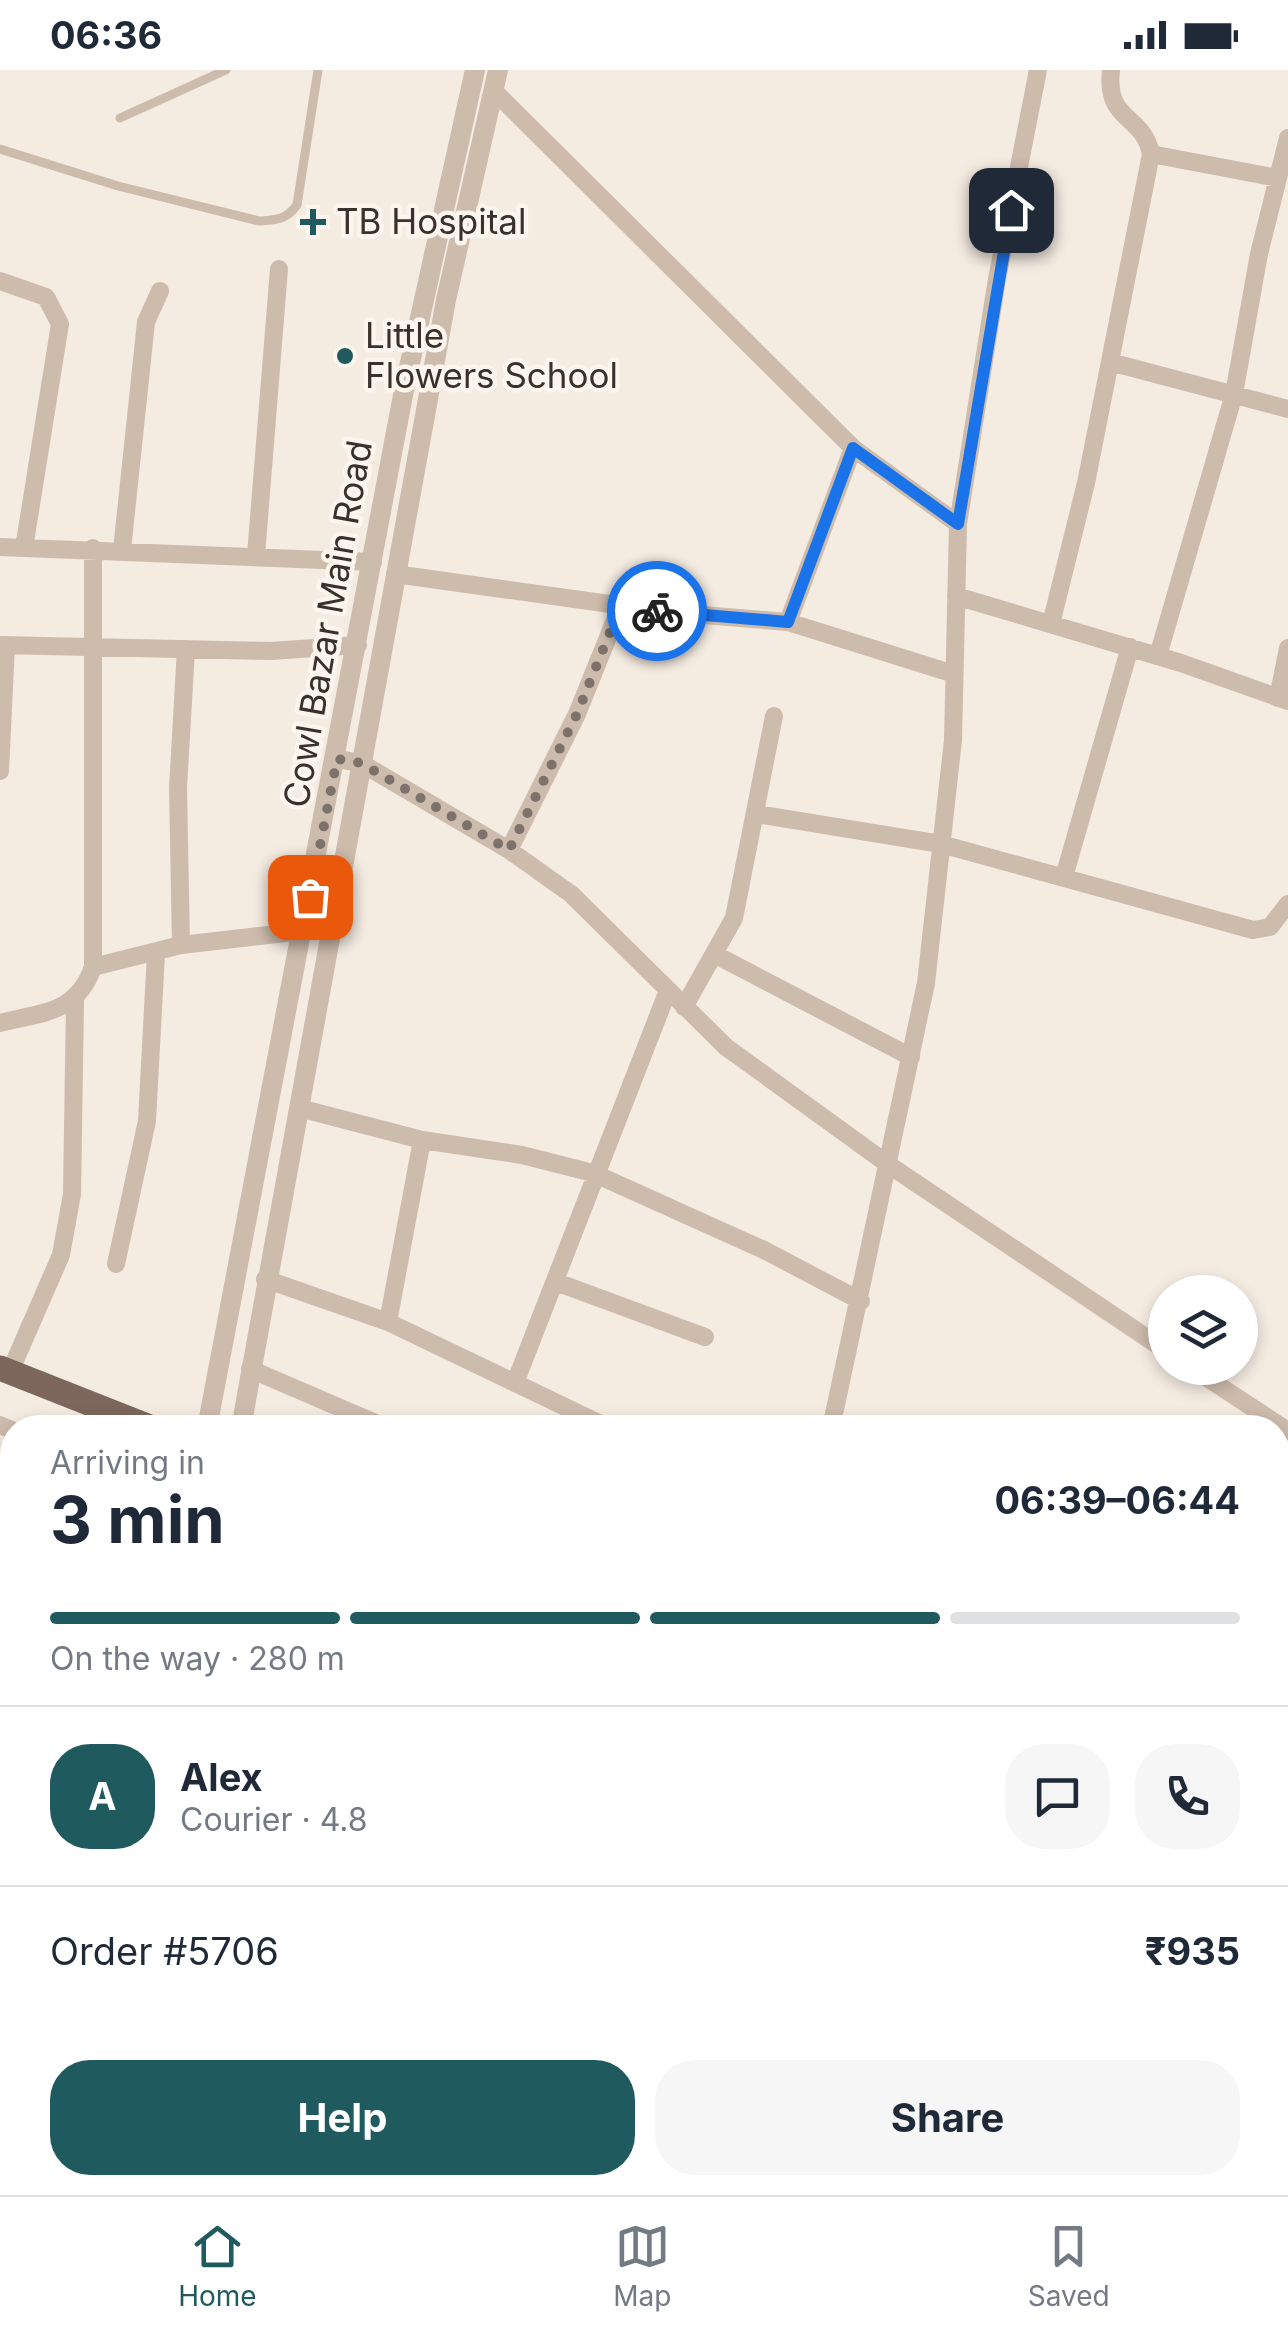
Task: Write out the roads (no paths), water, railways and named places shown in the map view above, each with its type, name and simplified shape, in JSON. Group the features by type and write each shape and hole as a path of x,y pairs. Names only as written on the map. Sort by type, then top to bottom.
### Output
{"main road":[{"path":"5,1370 119,1415"}],"street":[{"name":"Cowl Bazar Main Road","path":"211,1415 404,390 475,70"},
{"path":"834,1415 926,983 953,740 958,524 997,280 1038,70"},
{"path":"1050,624 1086,484 1152,154 1145,134 1114,108 1108,90 1111,70"},
{"name":"Cowl Bazar Main Road","path":"243,1415 446,300 497,81"},
{"path":"497,81 853,448 958,524"},
{"path":"1158,656 1234,394 1288,138"},
{"path":"1152,154 1278,178"},
{"path":"256,555 279,269"},
{"path":"0,282 46,297 60,324 24,548"},
{"path":"122,550 146,322 160,292"},
{"path":"1110,362 1288,410"},
{"path":"788,622 853,448"},
{"path":"0,547 373,562"},
{"path":"0,1021 76,1001 86,989 93,966 93,548"},
{"path":"395,574 621,605 788,622 954,674"},
{"path":"956,596 1130,647 1283,700 1288,648"},
{"path":"509,850 577,714 621,605"},
{"path":"0,771 3,645 270,651 358,645"},
{"path":"1064,876 1130,647"},
{"path":"181,945 178,788 186,649"},
{"path":"684,1007 734,918 774,716"},
{"path":"337,759 361,763 509,850 571,894 667,993 726,1046 889,1165 1148,1339"},
{"path":"756,814 941,844 1253,930 1270,927 1288,904"},
{"path":"93,966 181,945 304,932"},
{"path":"116,1264 147,1120 156,953"},
{"path":"714,954 910,1058"},
{"path":"515,1383 667,993"},
{"path":"5,1370 61,1255 72,1194 76,1001"},
{"path":"299,1108 422,1140 522,1154 594,1173 764,1250 861,1301"},
{"path":"388,1322 422,1140"},
{"path":"266,1279 388,1322 582,1415"},
{"path":"556,1282 705,1337"},
{"path":"250,1369 357,1415"},
{"path":"1218,1385 1264,1415"}],"lane":[{"path":"120,118 226,70"},
{"path":"0,150 118,186 259,221 278,220 289,216 296,205 318,70"}],"place":[{"name":"TB Hospital","path":"313,222"},
{"name":"Little Flowers School","path":"345,356"}]}
